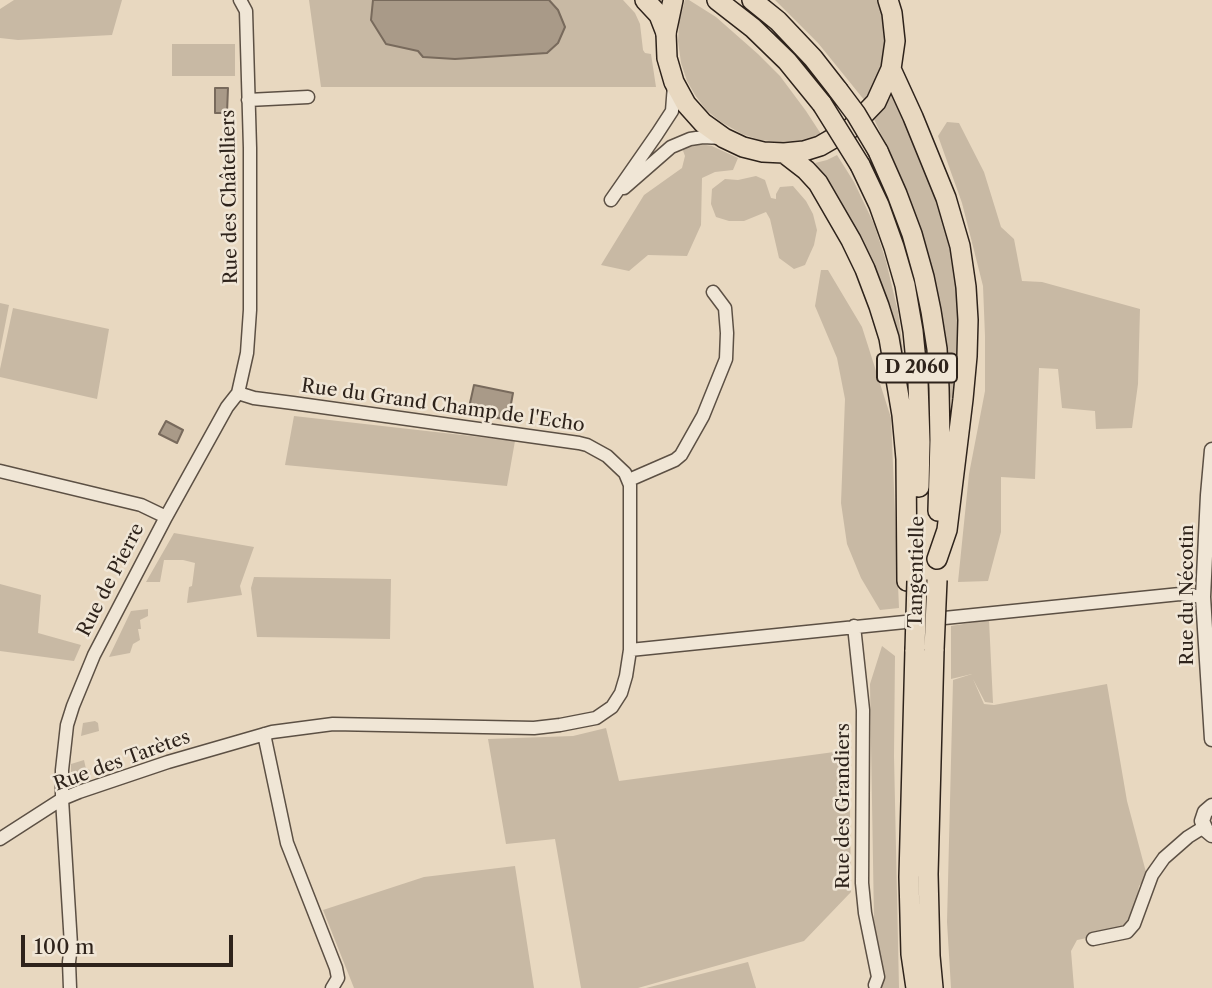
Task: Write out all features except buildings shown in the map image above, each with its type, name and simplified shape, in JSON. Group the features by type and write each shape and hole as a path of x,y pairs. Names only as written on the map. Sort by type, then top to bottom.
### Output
{"main road":[{"path":"645,0 659,15 666,33"},
{"path":"673,0 666,33 667,58 674,82 686,104 703,123 724,138 743,147 784,153 820,146 852,128 876,102 891,69 895,41 894,4"},
{"name":"Tangentielle","path":"716,0 753,28 787,61 822,104 860,165 879,205 905,285 918,382 920,442 912,581 925,650 928,874 933,988"},
{"name":"Tangentielle","path":"752,0 778,21 813,58 856,114 878,151 912,234 924,277 937,349 940,440 937,580 925,650 909,877 911,954 916,988"},
{"path":"891,69 914,117 946,198 960,246 966,287 968,320 963,399 947,530 937,559"},
{"path":"784,153 818,183 851,240 865,269 889,338 902,415 912,581"}],"street":[{"name":"Rue des Châtelliers","path":"238,393 247,353 250,310 250,148 246,11 240,0"},
{"path":"674,82 672,111 611,200 671,147 690,139 724,138"},
{"path":"248,100 308,97"},
{"path":"713,292 725,307 726,359 703,416 681,455 629,480 630,650 1180,594 1203,597"},
{"name":"Rue du Grand Champ de l'Echo","path":"238,393 254,398 579,443 607,456 629,480"},
{"name":"Rue de Pierre","path":"70,988 71,945 62,799 67,725 94,655 166,517 238,393"},
{"name":"Rue du Nécotin","path":"1212,450 1203,597 1212,739"},
{"path":"0,471 141,505 166,517"},
{"name":"Rue des Grandiers","path":"854,626 863,710 862,883 877,977 875,985"},
{"name":"Rue des Tarètes","path":"0,839 62,799 168,762 264,734 333,724 534,728 596,718 612,707 621,693 630,650"},
{"path":"264,734 287,844 337,968 335,983"},
{"path":"1093,939 1127,932 1134,924 1152,875 1164,858 1204,831 1203,816 1212,806"}],"shaded area":[{"path":"14,0 122,0 112,35 18,40 0,38 0,9"},
{"path":"309,0 623,0 635,13 640,24 643,50 651,54 656,87 321,87"},
{"path":"373,0 549,0 558,10 565,27 558,43 547,53 455,59 423,57 418,51 386,44 371,20"},
{"path":"685,0 716,17 758,54 780,76 821,134 802,140 760,140 742,134 706,110 687,81 681,63 679,22"},
{"path":"775,0 878,0 884,16 884,57 879,78 865,101 818,43"},
{"path":"172,44 235,44 235,76 172,76"},
{"path":"215,88 228,88 227,113 215,113"},
{"path":"893,93 937,193 951,244 960,290 956,414 950,396 939,299 926,248 904,184 874,119"},
{"path":"947,122 959,123 984,172 1001,227 1014,239 1022,281 1042,282 1140,309 1138,384 1132,428 1096,429 1095,411 1062,408 1058,369 1039,368 1035,479 1001,477 1001,532 988,581 958,582 969,474 985,391 985,336 983,286 962,203 938,136"},
{"path":"694,143 712,146 738,158 733,170 715,172 702,178 701,225 687,256 648,255 629,271 601,265 644,195 682,168 685,156 682,148"},
{"path":"837,155 854,182 874,224 886,261 898,312 905,367 891,316 834,195 815,163"},
{"path":"756,176 765,180 771,198 776,199 780,187 793,186 806,201 817,230 805,265 794,269 779,258 766,212 744,221 729,221 716,217 711,204 712,189 725,179 738,180"},
{"path":"821,270 828,270 862,327 891,418 899,608 880,610 861,578 847,544 841,503 845,399 837,358 815,306"},
{"path":"0,303 9,305 0,351"},
{"path":"13,308 109,329 97,399 0,377"},
{"path":"474,385 513,393 508,420 468,412"},
{"path":"294,416 515,441 507,486 285,465"},
{"path":"166,421 183,430 177,443 159,434"},
{"path":"174,533 254,547 240,586 242,595 187,603 195,563 183,560 164,560 160,582 146,582"},
{"path":"254,577 391,579 390,639 257,637 251,588"},
{"path":"0,584 41,595 38,633 81,645 74,661 0,651"},
{"path":"148,609 148,616 140,620 140,640 133,644 130,653 109,657 131,611"},
{"path":"989,620 993,703 985,702 973,679 984,704 994,705 1107,684 1127,801 1147,876 1139,886 1132,923 1122,931 1077,940 1071,951 1074,988 951,988 947,922 953,680 972,674 951,679 951,626"},
{"path":"882,646 895,656 894,756 899,988 878,988 881,970 874,920 870,684"},
{"path":"95,721 99,731 81,736 83,723"},
{"path":"606,728 619,781 849,750 851,892 804,941 638,988 581,988 555,839 506,844 488,739 573,736"},
{"path":"84,760 91,775 76,780 71,774 71,764"},
{"path":"515,866 534,988 354,988 323,910 424,877"},
{"path":"748,962 756,988 646,988"}]}
